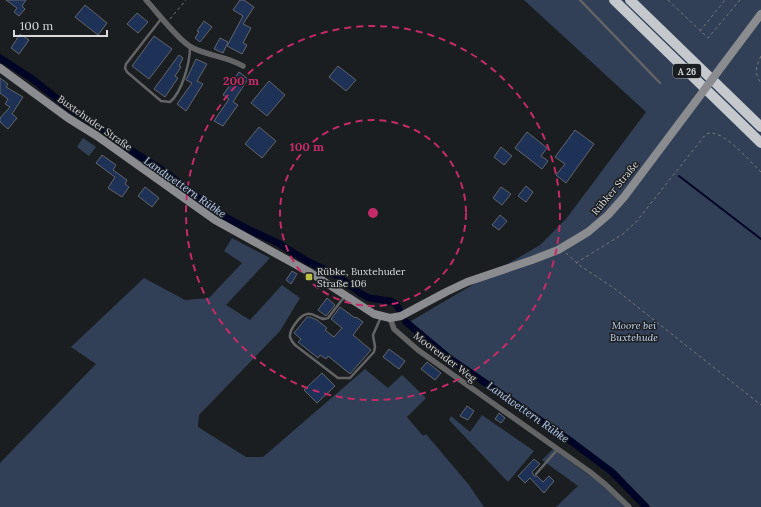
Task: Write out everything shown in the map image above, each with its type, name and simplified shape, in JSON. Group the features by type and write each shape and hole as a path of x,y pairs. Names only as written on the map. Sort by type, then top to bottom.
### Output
{"highway":[{"name":"A 26","path":"614,0 761,143"},
{"name":"A 26","path":"630,0 761,127"}],"street":[{"path":"146,0 190,47 235,61 243,66"},
{"name":"Rübker Straße","path":"390,318 401,316 467,282 563,248 588,232 608,215 628,192 761,14"},
{"name":"Buxtehuder Straße","path":"0,68 68,118 97,136 215,220 312,273 374,314 390,318"},
{"name":"Moorender Weg","path":"390,318 394,329 413,345 606,484 628,507"}],"lane":[{"path":"580,0 660,83"},
{"path":"162,18 126,64 125,68 127,72 161,101 170,102 174,99 181,85 186,71 190,47"},
{"path":"346,295 328,318 324,320 313,314 302,316 292,329 290,335 291,340 295,345 338,378 350,378 374,352 376,347 373,335 381,316"},
{"path":"536,474 558,450"}],"path":[{"path":"167,23 186,0"},
{"path":"668,0 708,38 740,0"},
{"path":"700,31 725,0"},
{"path":"761,56 756,67 757,77 761,83"},
{"path":"576,263 623,234 636,222 706,134 710,132 719,134 728,140 761,172"},
{"path":"563,248 576,263 615,289 761,405"}],"green space":[{"name":"Moore bei Buxtehude","path":"524,0 761,0 761,507 645,507 617,477 551,428 463,370 406,324 540,245 566,219 646,112"},
{"path":"83,138 96,147 89,156 77,147"},
{"path":"232,238 270,258 226,305 250,320 282,285 300,298 280,331 199,415 198,427 246,457 263,457 365,369 388,388 402,375 426,398 407,417 423,436 426,434 469,485 484,507 0,507 0,463 96,364 71,347 144,278 185,300 209,298 242,263 224,251"},
{"path":"482,415 534,451 508,482 449,420 451,416 470,432"},
{"path":"553,449 605,487 625,507 556,507 578,486 542,460"}],"building":[{"path":"6,0 26,0 22,6 25,9 19,16 14,12 17,8"},
{"path":"240,0 244,0 254,7 243,24 251,28 243,43 247,45 242,54 227,46 243,16 233,10"},
{"path":"85,5 107,23 98,35 75,17"},
{"path":"137,13 148,22 138,33 127,24"},
{"path":"204,21 212,27 200,42 195,38 199,32 197,31"},
{"path":"20,34 29,40 19,54 11,48"},
{"path":"154,36 172,49 149,79 132,66"},
{"path":"220,38 228,42 223,53 214,49"},
{"path":"179,55 183,58 179,66 181,67 175,76 178,78 165,97 154,89"},
{"path":"196,59 207,64 197,81 203,84 186,111 177,104 192,83 186,80"},
{"path":"338,66 356,80 346,91 329,77"},
{"path":"239,72 248,79 233,102 238,105 223,126 214,121 229,99 223,95"},
{"path":"0,78 8,84 6,87 23,97 12,114 17,118 8,129 0,122 0,118 10,107 5,104 8,99 0,93"},
{"path":"269,81 285,95 267,116 251,103"},
{"path":"259,127 276,141 262,158 245,144"},
{"path":"575,130 594,144 566,183 556,175 565,164 555,157"},
{"path":"527,132 547,148 541,156 548,161 542,169 515,148"},
{"path":"501,147 512,156 504,165 494,157"},
{"path":"102,155 116,165 113,170 127,180 125,184 129,187 122,197 108,188 115,177 96,163"},
{"path":"526,186 533,192 526,202 518,196"},
{"path":"145,187 159,198 152,207 138,196"},
{"path":"501,187 511,194 502,205 493,198"},
{"path":"500,215 507,221 499,230 492,225"},
{"path":"292,271 297,274 291,284 286,280"},
{"path":"327,298 335,305 326,316 318,310"},
{"path":"340,307 363,322 353,335 371,350 350,374 328,356 326,359 320,355 318,358 298,342 301,339 294,333 307,317 310,317 317,320 327,328 325,330 334,337 342,328 331,319"},
{"path":"389,349 405,361 399,369 383,357"},
{"path":"427,362 441,373 435,380 421,369"},
{"path":"322,373 335,386 317,403 304,390"},
{"path":"467,406 474,411 468,420 460,416"},
{"path":"499,413 505,418 501,423 495,419"},
{"path":"534,459 540,464 532,472 534,476 537,476 543,482 549,476 554,481 544,493 530,478 525,483 518,476"}],"waterway":[{"name":"Landwettern Rübke","path":"0,58 31,78 69,108 167,173 216,212 278,243 307,261 338,276 369,298 390,301 396,304 399,309"},
{"path":"679,176 761,239"},
{"name":"Landwettern Rübke","path":"406,322 449,358 572,442 612,472 646,507"}],"place":[{"name":"Rübke, Buxtehuder Straße 106","path":"309,277"}]}
